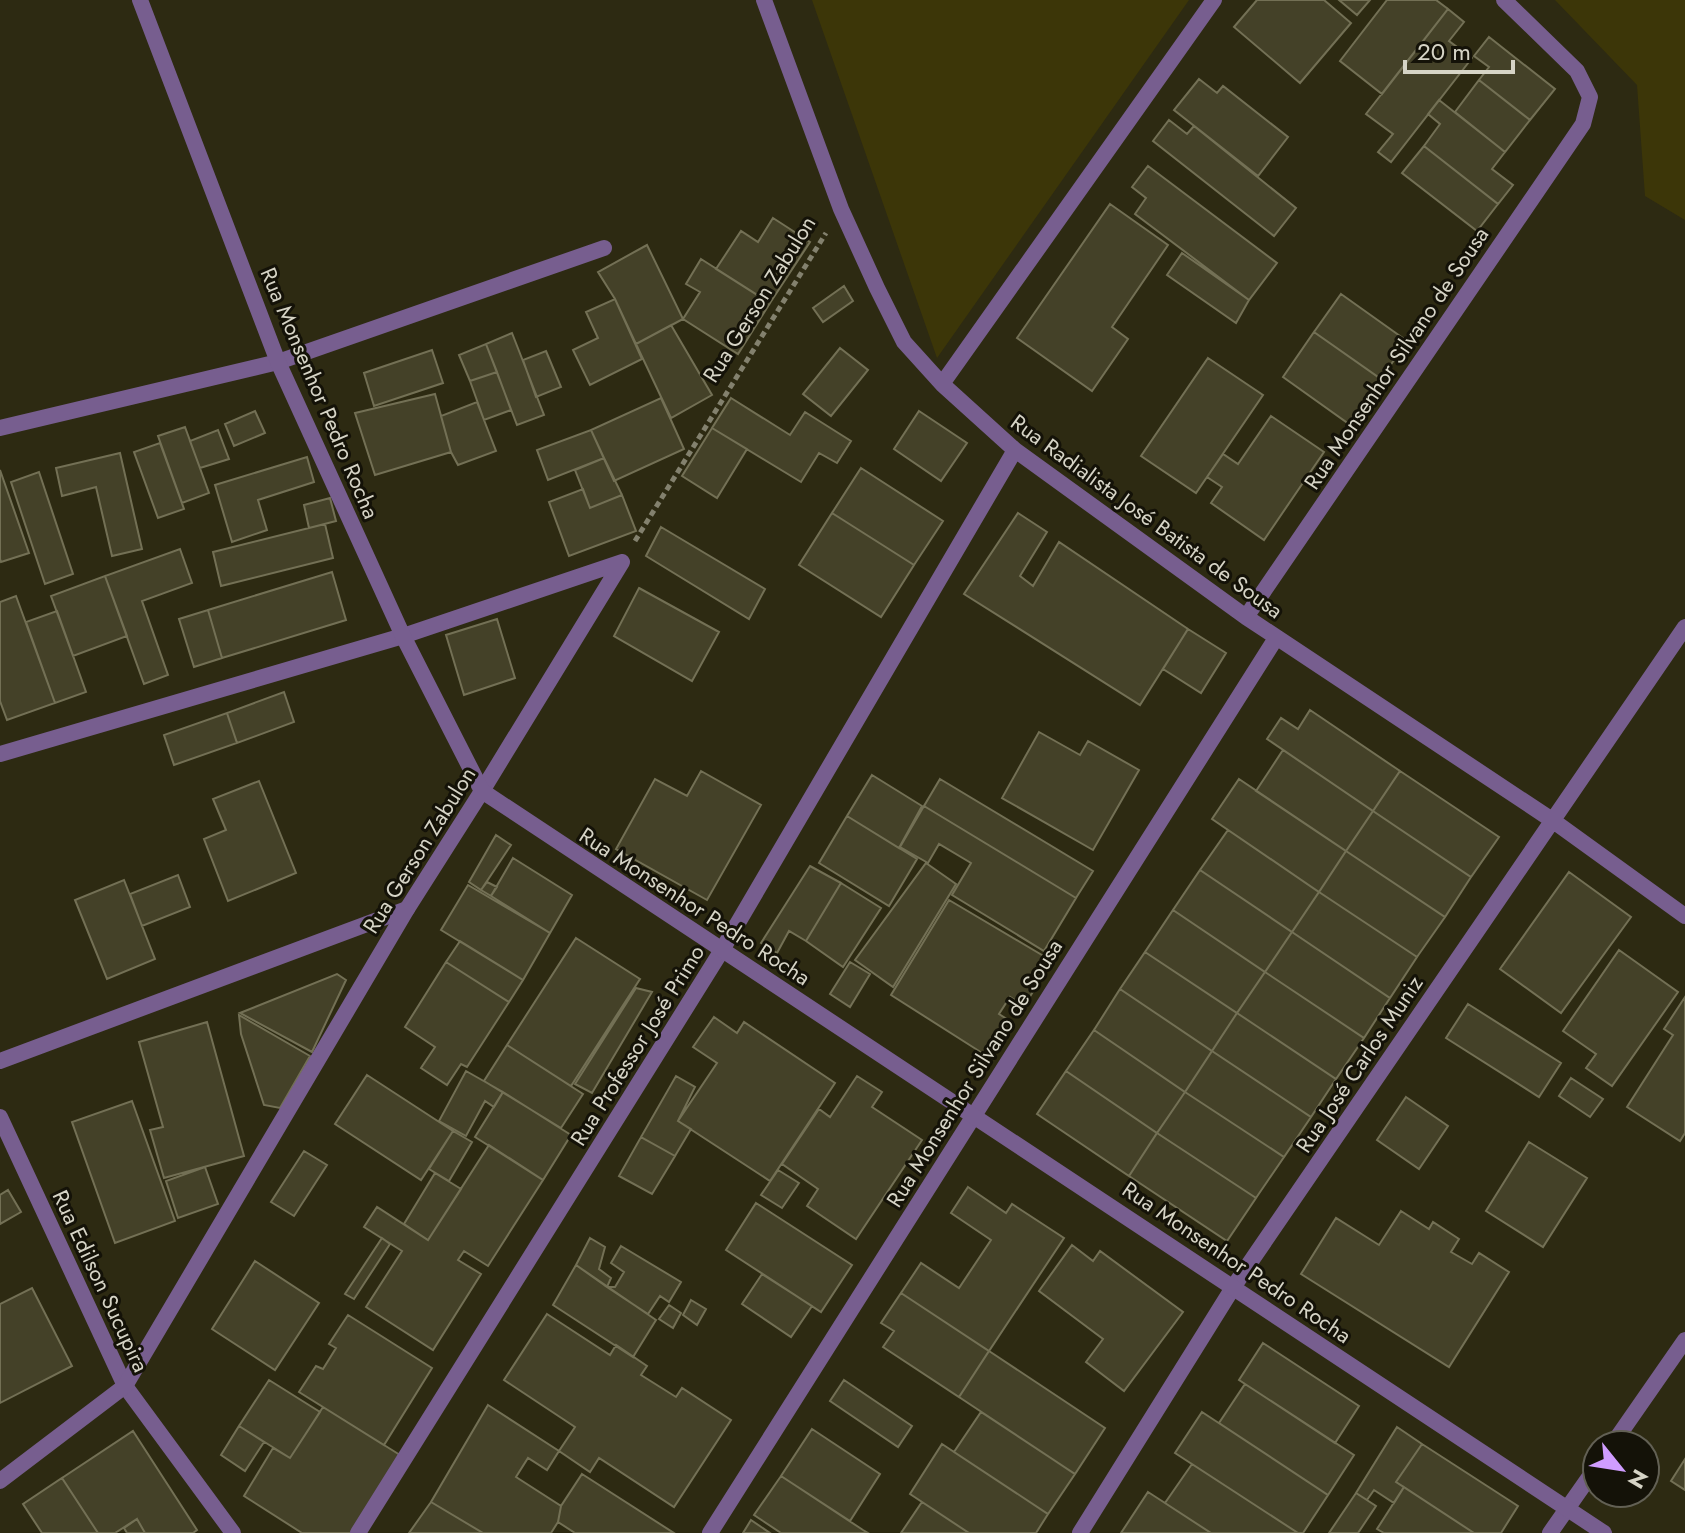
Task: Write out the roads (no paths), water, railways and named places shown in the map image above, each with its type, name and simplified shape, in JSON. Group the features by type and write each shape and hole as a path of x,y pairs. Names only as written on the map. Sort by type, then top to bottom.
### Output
{"street":[{"name":"Rua Monsenhor Pedro Rocha","path":"140,0 278,362 403,636 482,791 1604,1533"},
{"name":"Rua Radialista José Batista de Sousa","path":"764,0 841,209 904,342 942,384 1015,450 1246,617 1552,820 1685,916"},
{"path":"942,384 1214,0"},
{"name":"Rua Monsenhor Silvano de Sousa","path":"1246,617 1583,124 1590,97 1577,71 1504,0"},
{"path":"0,428 278,362 604,248"},
{"name":"Rua Professor José Primo","path":"358,1533 722,950 1015,450"},
{"name":"Rua Gerson Zabulon","path":"0,1481 125,1386 407,909 622,562 403,636"},
{"name":"Rua José Carlos Muniz","path":"1080,1533 1234,1286 1685,627"},
{"path":"0,754 403,636"},
{"name":"Rua Monsenhor Silvano de Sousa","path":"710,1533 1276,638"},
{"path":"0,1061 407,909"},
{"name":"Rua Edilson Sucupira","path":"0,1117 125,1386 233,1533"},
{"path":"1623,1429 1685,1340"},
{"path":"1550,1533 1581,1489"}]}
